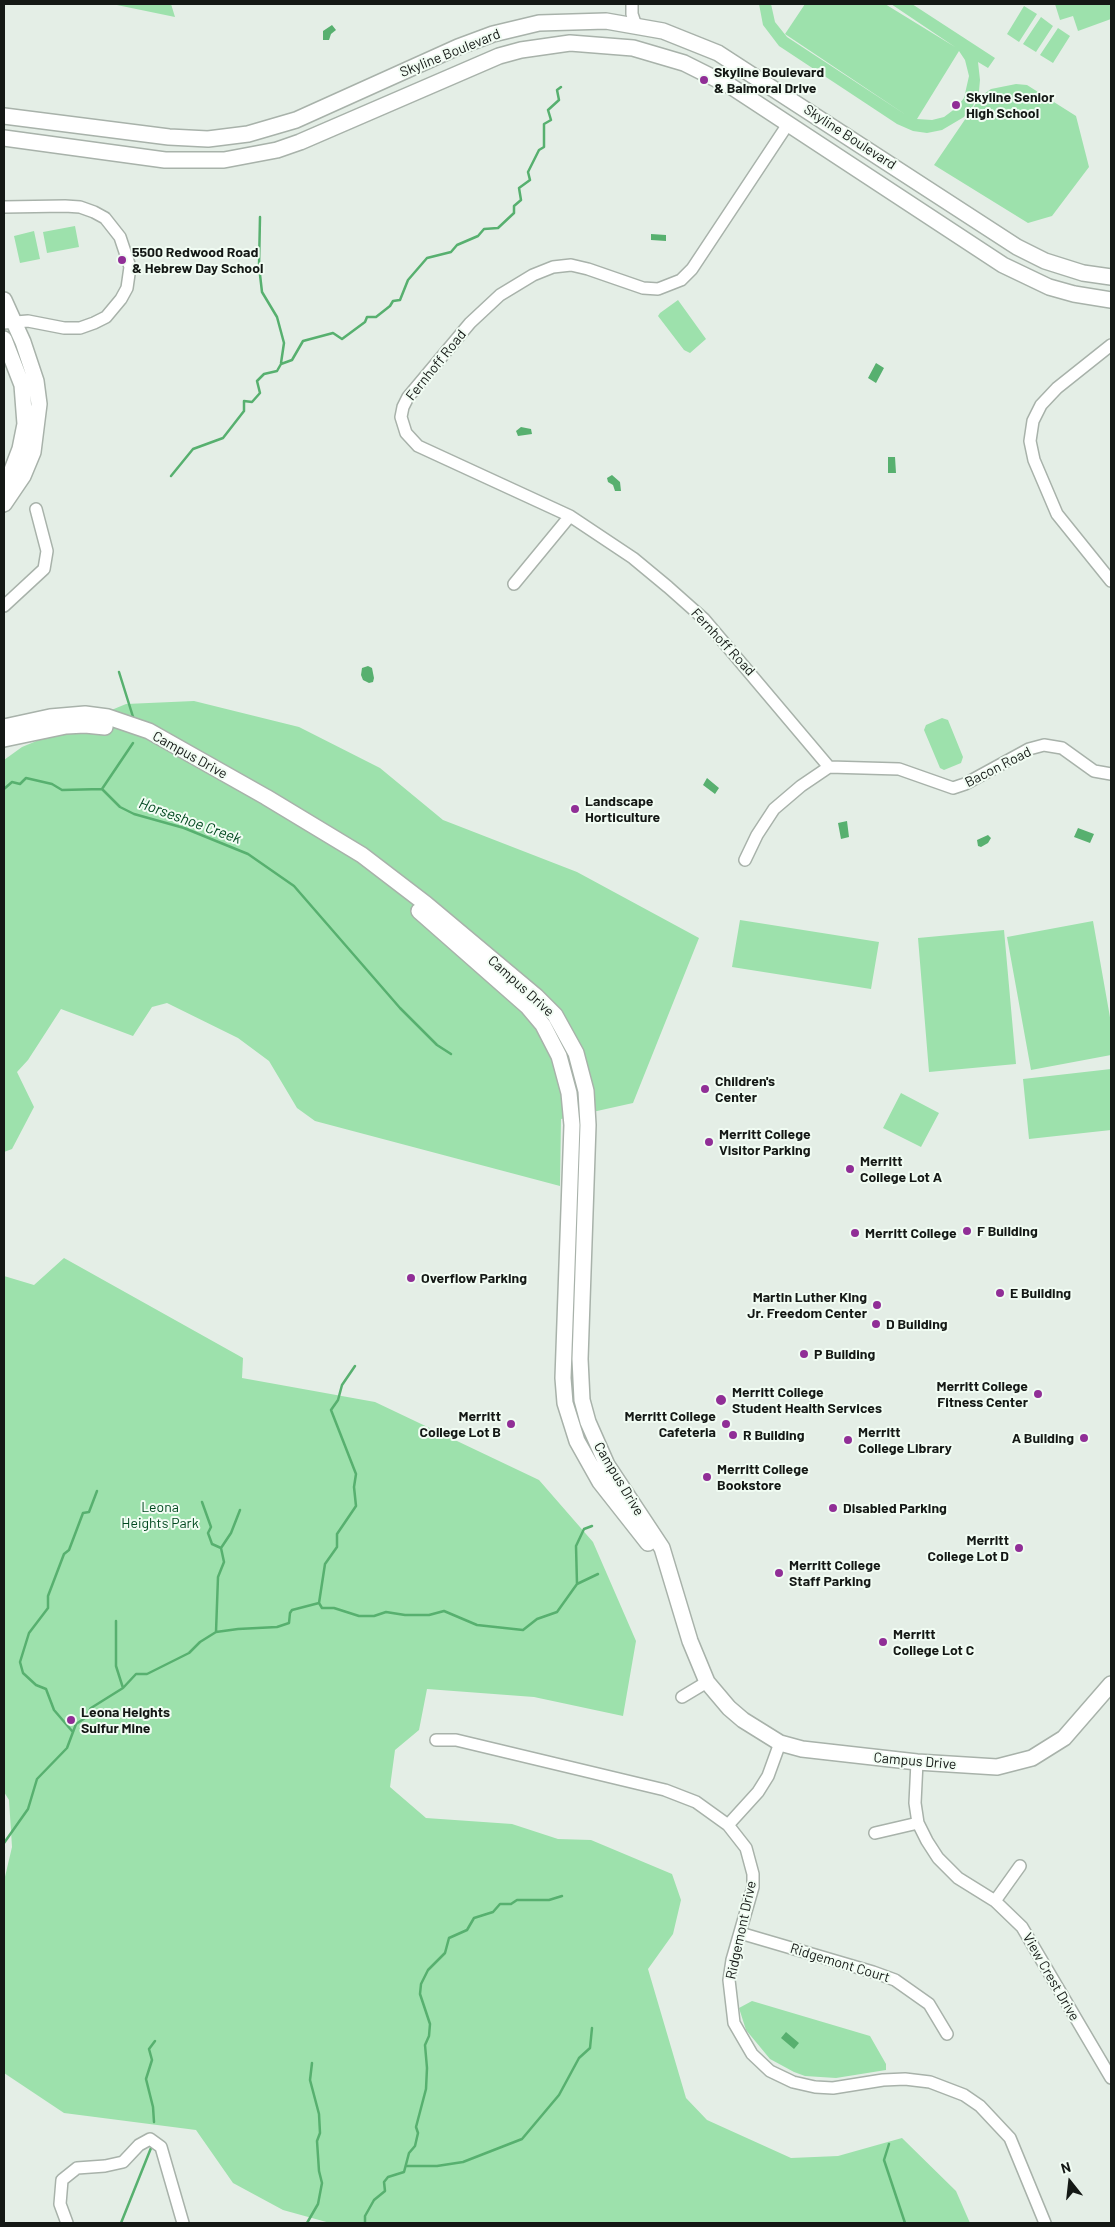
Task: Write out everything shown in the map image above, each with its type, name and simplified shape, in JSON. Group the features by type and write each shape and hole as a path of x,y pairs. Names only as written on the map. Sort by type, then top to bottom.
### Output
{"main road":[{"name":"Skyline Boulevard","path":"4,116 169,138 208,139 248,134 296,120 492,34 560,21 606,21 663,31 693,41 746,69 1017,247 1045,261 1074,270 1111,277"},
{"path":"633,48 636,26"},
{"name":"Skyline Boulevard","path":"4,138 165,160 224,160 277,150 300,142 499,56 521,50 570,43 633,48 672,58 708,74 788,124 1003,265 1049,287 1074,294 1111,300"},
{"path":"4,300 9,323 36,381 39,404 38,426 33,452 23,476 4,504"},
{"path":"4,338 22,385 25,424 20,448 12,470 4,484"},
{"name":"Campus Drive","path":"4,739 66,720"},
{"name":"Campus Drive","path":"4,727 66,720 127,733 183,756 315,838 400,895 527,1006 554,1043 565,1075 572,1125 563,1378 565,1404 577,1441 600,1482 646,1540 669,1573 690,1641 707,1682 729,1708 743,1720 780,1743 827,1753 917,1762 997,1767 1032,1758 1064,1738 1111,1684"}],"street":[{"path":"632,4 632,14 636,26"},
{"name":"Fernhoff Road","path":"788,124 692,269 681,280 658,290 643,288 588,268 571,265 553,267 533,275 500,295 470,323 408,397 403,407 403,426 418,446 570,516 633,558 704,619 829,766"},
{"path":"4,207 65,206 80,207 94,212 104,218 120,237 130,267 127,288 121,299 106,317 94,324 80,328 64,328 28,321 9,323"},
{"path":"1111,345 1057,388 1041,405 1033,421 1030,440 1034,460 1057,514 1111,581"},
{"path":"4,606 44,569 47,551 36,509"},
{"path":"514,584 570,516"},
{"name":"Bacon Road","path":"829,766 899,769 953,788 965,784 1029,749 1044,745 1062,748 1094,771 1111,774"},
{"path":"745,860 757,835 774,809 829,766"},
{"path":"682,1697 707,1682"},
{"name":"Ridgemont Drive","path":"436,1740 456,1740 665,1790 696,1802 728,1825 746,1848 753,1874 753,1887 729,1980 730,2006 737,2030 752,2054 770,2071 793,2082 815,2087 833,2088 883,2080 905,2079 930,2082 964,2095 980,2106 1010,2138 1045,2223"},
{"path":"728,1825 758,1792 768,1776 780,1743"},
{"name":"View Crest Drive","path":"917,1762 915,1803 918,1823 938,1858 951,1871 995,1901 1022,1927 1111,2078"},
{"path":"875,1834 918,1823"},
{"path":"995,1901 1020,1866"},
{"name":"Ridgemont Court","path":"740,1934 895,1980 929,2004 947,2034"},
{"path":"67,2223 60,2204 62,2180 77,2168 105,2166 123,2162 139,2144 150,2139 161,2146 183,2223"}],"green space":[{"path":"112,4 171,4 175,17"},
{"path":"759,4 771,4 775,22 787,37 906,115 785,34 805,4 885,4 955,47 891,4 912,4 995,58 988,68 978,62 979,91 973,106 964,117 942,130 927,133 913,131 897,124 779,46 763,25","holes":["959,51 965,60 969,76 964,98 956,108 944,117 932,120 917,119"]},
{"path":"1055,4 1111,4 1111,19 1078,31 1073,16 1060,20"},
{"path":"1024,6 1037,14 1019,42 1007,34"},
{"path":"1041,17 1053,26 1036,52 1023,44"},
{"path":"1058,28 1070,36 1053,63 1040,55"},
{"path":"1016,84 1027,85 1076,116 1089,167 1052,216 1028,223 934,165 981,96 991,89"},
{"path":"75,226 79,247 47,253 43,232"},
{"path":"34,231 40,259 20,263 14,236"},
{"path":"678,300 706,339 690,353 684,350 658,316"},
{"path":"194,701 299,727 380,768 443,820 577,872 699,938 633,1103 561,1119 560,1186 315,1121 297,1108 269,1061 238,1038 167,1003 152,1007 133,1036 61,1009 28,1060 17,1072 34,1107 12,1149 4,1152 4,760 22,747 126,704"},
{"path":"942,718 948,720 963,757 961,763 944,770 940,768 924,730 926,725"},
{"path":"740,920 879,942 871,989 732,967"},
{"path":"1093,921 1111,1023 1111,1055 1031,1070 1007,937"},
{"path":"1004,930 1016,1064 929,1072 918,938"},
{"path":"1111,1069 1111,1130 1029,1139 1023,1079"},
{"path":"901,1093 939,1113 921,1147 883,1128"},
{"name":"Leona Heights Park","path":"64,1258 243,1358 242,1378 375,1402 539,1480 593,1542 636,1641 623,1716 534,1697 427,1689 419,1730 395,1750 390,1787 426,1818 512,1824 558,1839 591,1840 672,1874 681,1900 673,1934 648,1969 686,2098 707,2120 791,2158 838,2156 902,2138 956,2191 970,2223 330,2223 283,2210 233,2183 196,2130 64,2113 4,2073 4,1881 12,1847 9,1800 4,1792 4,1276 34,1285"},
{"path":"752,2001 870,2036 886,2064 886,2070 836,2078 805,2076 794,2072 770,2059 746,2030 739,2008"}],"shaded area":[{"path":"332,25 336,30 331,34 329,40 323,40 323,31"},
{"path":"651,234 666,235 666,241 651,240"},
{"path":"876,363 884,368 876,383 868,378"},
{"path":"521,427 531,429 532,434 518,436 516,431"},
{"path":"888,457 895,457 896,473 888,473"},
{"path":"612,475 620,482 621,491 615,491 613,485 608,482 607,478"},
{"path":"368,666 372,668 374,678 373,682 369,683 363,680 361,675 362,668"},
{"path":"707,778 719,788 715,794 703,785"},
{"path":"847,821 849,837 841,839 838,823"},
{"path":"1078,828 1094,834 1090,843 1074,837"},
{"path":"988,835 991,838 988,843 981,847 978,846 977,840"},
{"path":"786,2032 799,2043 794,2049 781,2038"}],"waterway":[{"path":"171,476 193,449 223,438 244,411 244,401 252,402 260,393 257,381 264,374 277,371 281,364 292,360 303,341 333,333 342,339 365,322 367,317 376,317 390,306 393,301 400,300 408,280 427,258 451,252 457,245 478,236 484,229 498,228 514,213 514,206 521,200 519,188 530,180 528,172 539,150 544,147 544,124 551,120 548,110 559,100 557,90 561,87"},
{"path":"260,217 259,266 262,292 277,317 284,343 281,363"},
{"path":"119,672 134,720"},
{"path":"102,789 133,743"},
{"name":"Horseshoe Creek","path":"4,789 12,782 20,784 26,778 52,784 62,790 102,789 120,807 134,814 184,828 248,854 294,886 400,1008 437,1045 451,1054"},
{"path":"319,1603 325,1564 337,1547 337,1534 356,1506 354,1487 356,1474 331,1410 338,1400 342,1385 355,1366"},
{"path":"72,1731 54,1710 46,1689 36,1685 23,1673 20,1662 29,1633 48,1608 48,1596 64,1554 69,1550 83,1513 89,1512 97,1491"},
{"path":"202,1502 211,1527 208,1533 212,1544 221,1548 224,1562 218,1577 216,1632"},
{"path":"221,1548 231,1533 240,1510"},
{"path":"577,1584 576,1546 584,1529 592,1526"},
{"path":"4,1843 28,1809 37,1779 67,1748 76,1724 85,1718 91,1708 123,1688 136,1674 147,1674 189,1653 200,1642 216,1632 277,1627 289,1623 292,1610 319,1603 322,1608 334,1608 359,1616 374,1616 386,1612 405,1615 429,1615 444,1611 477,1625 523,1630 537,1619 557,1612 577,1584 598,1574"},
{"path":"116,1621 116,1666 123,1688"},
{"path":"365,2223 365,2216 374,2200 385,2191 384,2182 388,2177 404,2172 409,2153 415,2146 418,2133 416,2127 426,2089 425,2045 429,2036 430,2024 420,1994 421,1984 428,1970 445,1953 449,1938 467,1930 474,1918 493,1912 500,1904 511,1904 517,1900 549,1900 562,1896"},
{"path":"407,2166 437,2166 463,2162 522,2139 559,2095 579,2058 590,2048 592,2028"},
{"path":"154,2122 153,2107 146,2079 152,2060 149,2049 155,2041"},
{"path":"307,2223 318,2204 322,2183 319,2171 317,2141 320,2133 319,2114 310,2080 312,2063"},
{"path":"889,2144 884,2160 905,2223"},
{"path":"121,2223 151,2148"}],"place":[{"name":"Skyline Boulevard & Balmoral Drive","path":"704,80"},
{"name":"Skyline Senior High School","path":"956,105"},
{"name":"5500 Redwood Road & Hebrew Day School","path":"122,260"},
{"name":"Landscape Horticulture","path":"575,809"},
{"name":"Children's Center","path":"705,1089"},
{"name":"Merritt College Visitor Parking","path":"709,1142"},
{"name":"Merritt College Lot A","path":"850,1169"},
{"name":"F Building","path":"967,1231"},
{"name":"Merritt College","path":"855,1233"},
{"name":"Overflow Parking","path":"411,1278"},
{"name":"E Building","path":"1000,1293"},
{"name":"Martin Luther King Jr. Freedom Center","path":"877,1305"},
{"name":"D Building","path":"876,1324"},
{"name":"P Building","path":"804,1354"},
{"name":"Merritt College Fitness Center","path":"1038,1394"},
{"name":"Merritt College Student Health Services","path":"721,1400"},
{"name":"Merritt College Lot B","path":"511,1424"},
{"name":"Merritt College Cafeteria","path":"726,1424"},
{"name":"R Building","path":"733,1435"},
{"name":"A Building","path":"1084,1438"},
{"name":"Merritt College Library","path":"848,1440"},
{"name":"Merritt College Bookstore","path":"707,1477"},
{"name":"Disabled Parking","path":"833,1508"},
{"name":"Merritt College Lot D","path":"1019,1548"},
{"name":"Merritt College Staff Parking","path":"779,1573"},
{"name":"Merritt College Lot C","path":"883,1642"},
{"name":"Leona Heights Sulfur Mine","path":"71,1720"}]}
